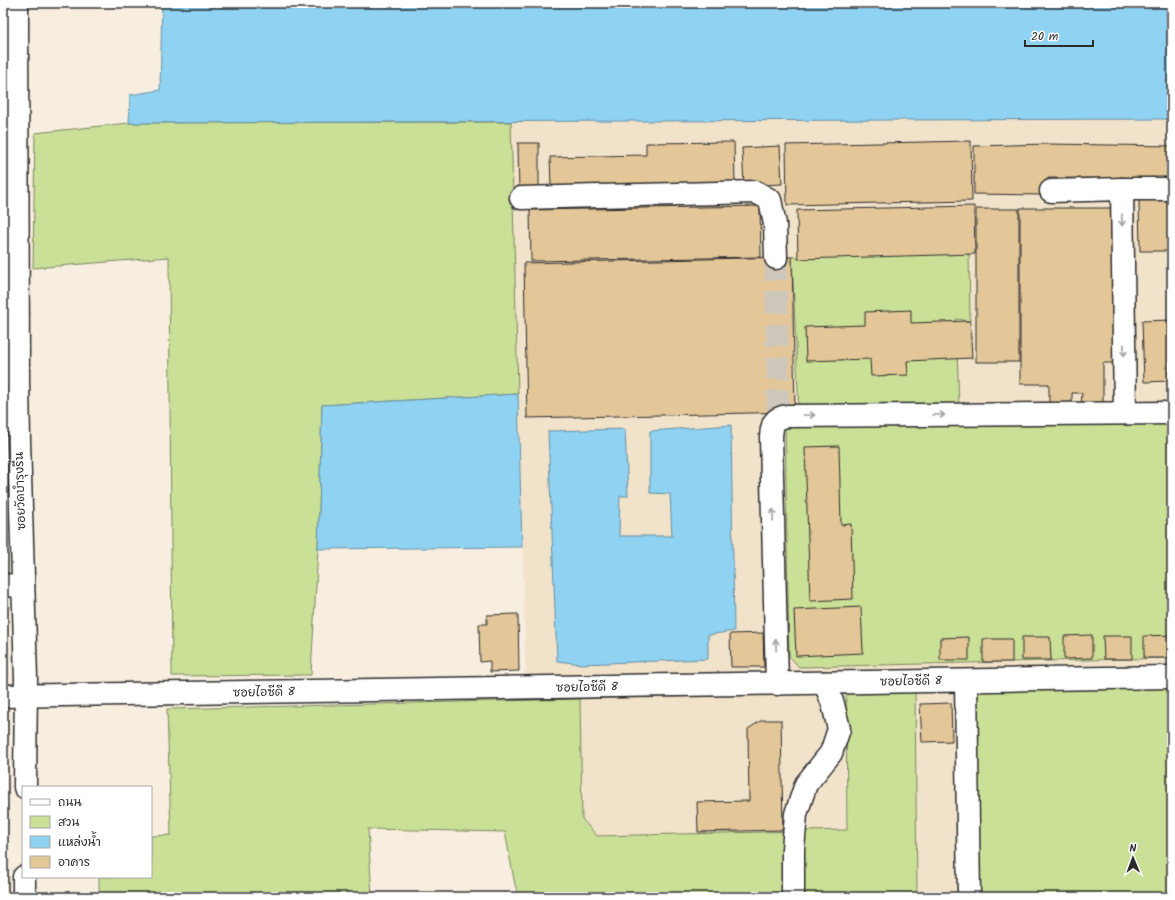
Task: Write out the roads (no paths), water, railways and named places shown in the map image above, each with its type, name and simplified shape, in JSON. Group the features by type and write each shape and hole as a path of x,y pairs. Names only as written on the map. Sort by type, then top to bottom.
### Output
{"street":[{"name":"ซอยวัดบำรุงรื่น","path":"17,3 10,231 10,381 13,585 26,696 25,786"},
{"path":"1051,191 1172,188"},
{"path":"1122,189 1125,413"},
{"path":"521,198 756,192 770,200 775,224 776,258"},
{"path":"777,684 771,438 774,422 779,415 1172,413"},
{"name":"ซอยไอซีดี 8","path":"3,696 1172,678"},
{"path":"966,681 969,897"},
{"path":"793,897 793,849 796,814 806,784 831,753 839,729 833,704 825,683"},
{"path":"24,878 24,897"}],"water":[{"path":"162,3 1172,3 1172,119 129,123 130,95 160,90"},
{"path":"518,394 522,547 318,549 322,405"},
{"path":"731,425 734,631 708,635 708,659 582,664 557,661 548,431 625,429 628,496 620,496 619,536 672,536 670,494 650,493 650,431"}],"tunnel":[{"path":"776,258 778,413"}]}
